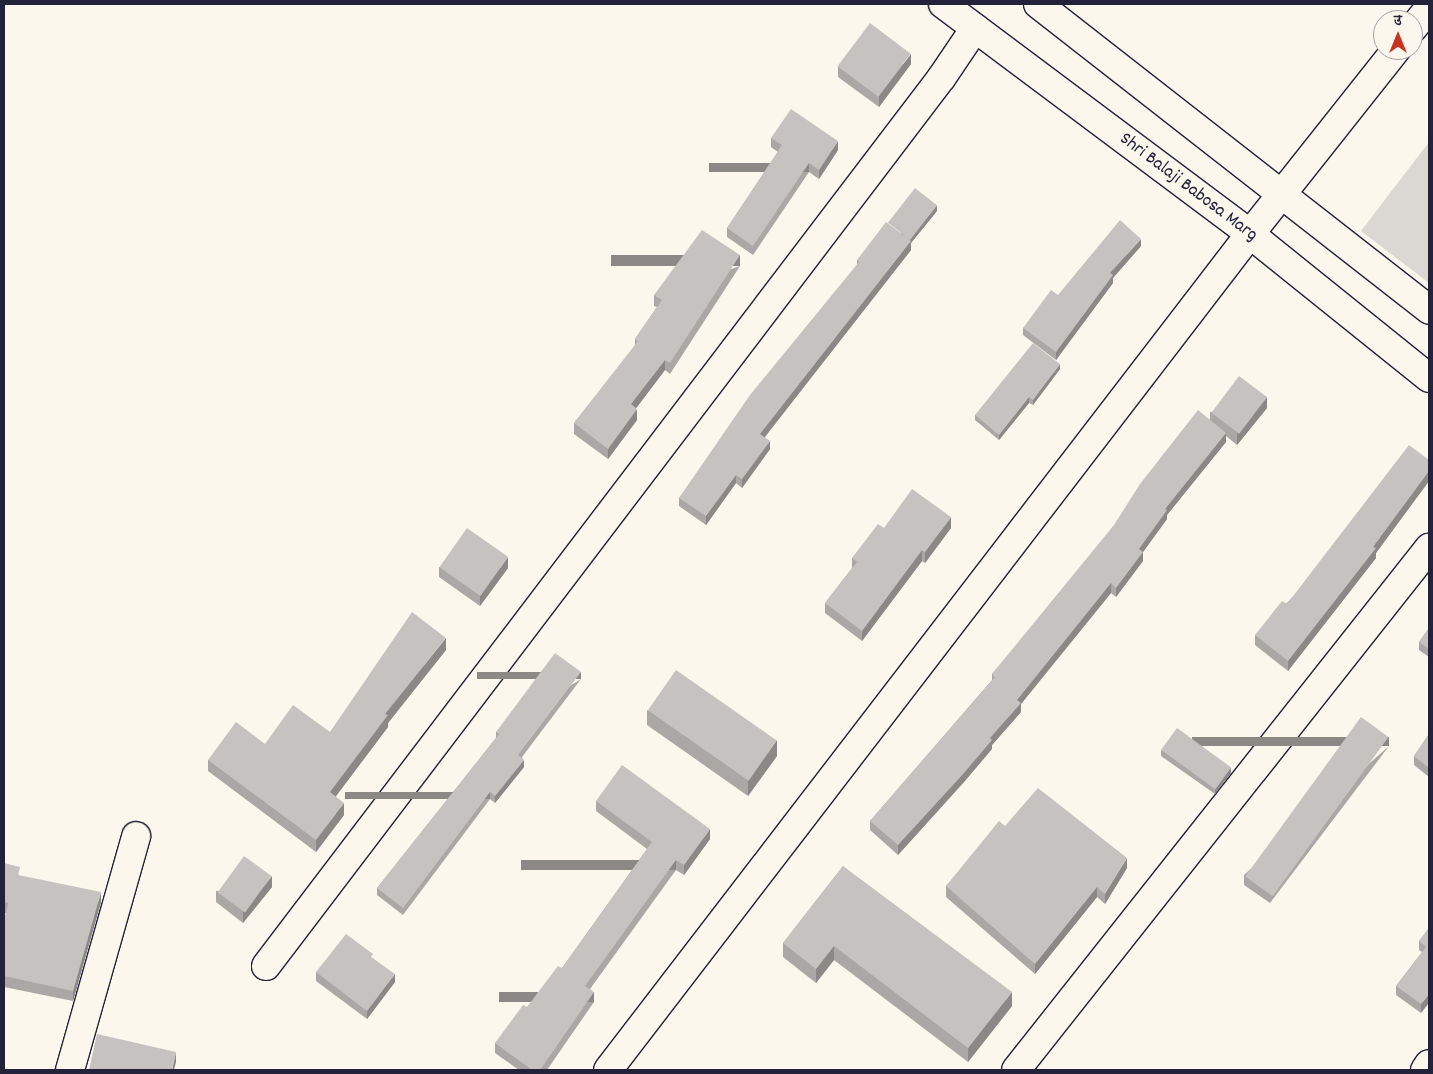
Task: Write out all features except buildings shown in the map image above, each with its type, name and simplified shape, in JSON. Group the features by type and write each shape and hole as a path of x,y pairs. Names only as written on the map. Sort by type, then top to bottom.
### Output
{"street":[{"name":"Shri Balaji Babosa Marg","path":"943,4 1250,234 1429,378"},
{"path":"1038,4 1282,197 1429,310"},
{"path":"266,966 942,77 975,28"},
{"path":"608,1070 1250,234 1282,197 1388,60"},
{"path":"1016,1070 1429,548"},
{"path":"70,1070 136,836"},
{"path":"1425,1070 1429,1064"}],"shaded area":[{"path":"1429,142 1429,283 1361,231"}]}
